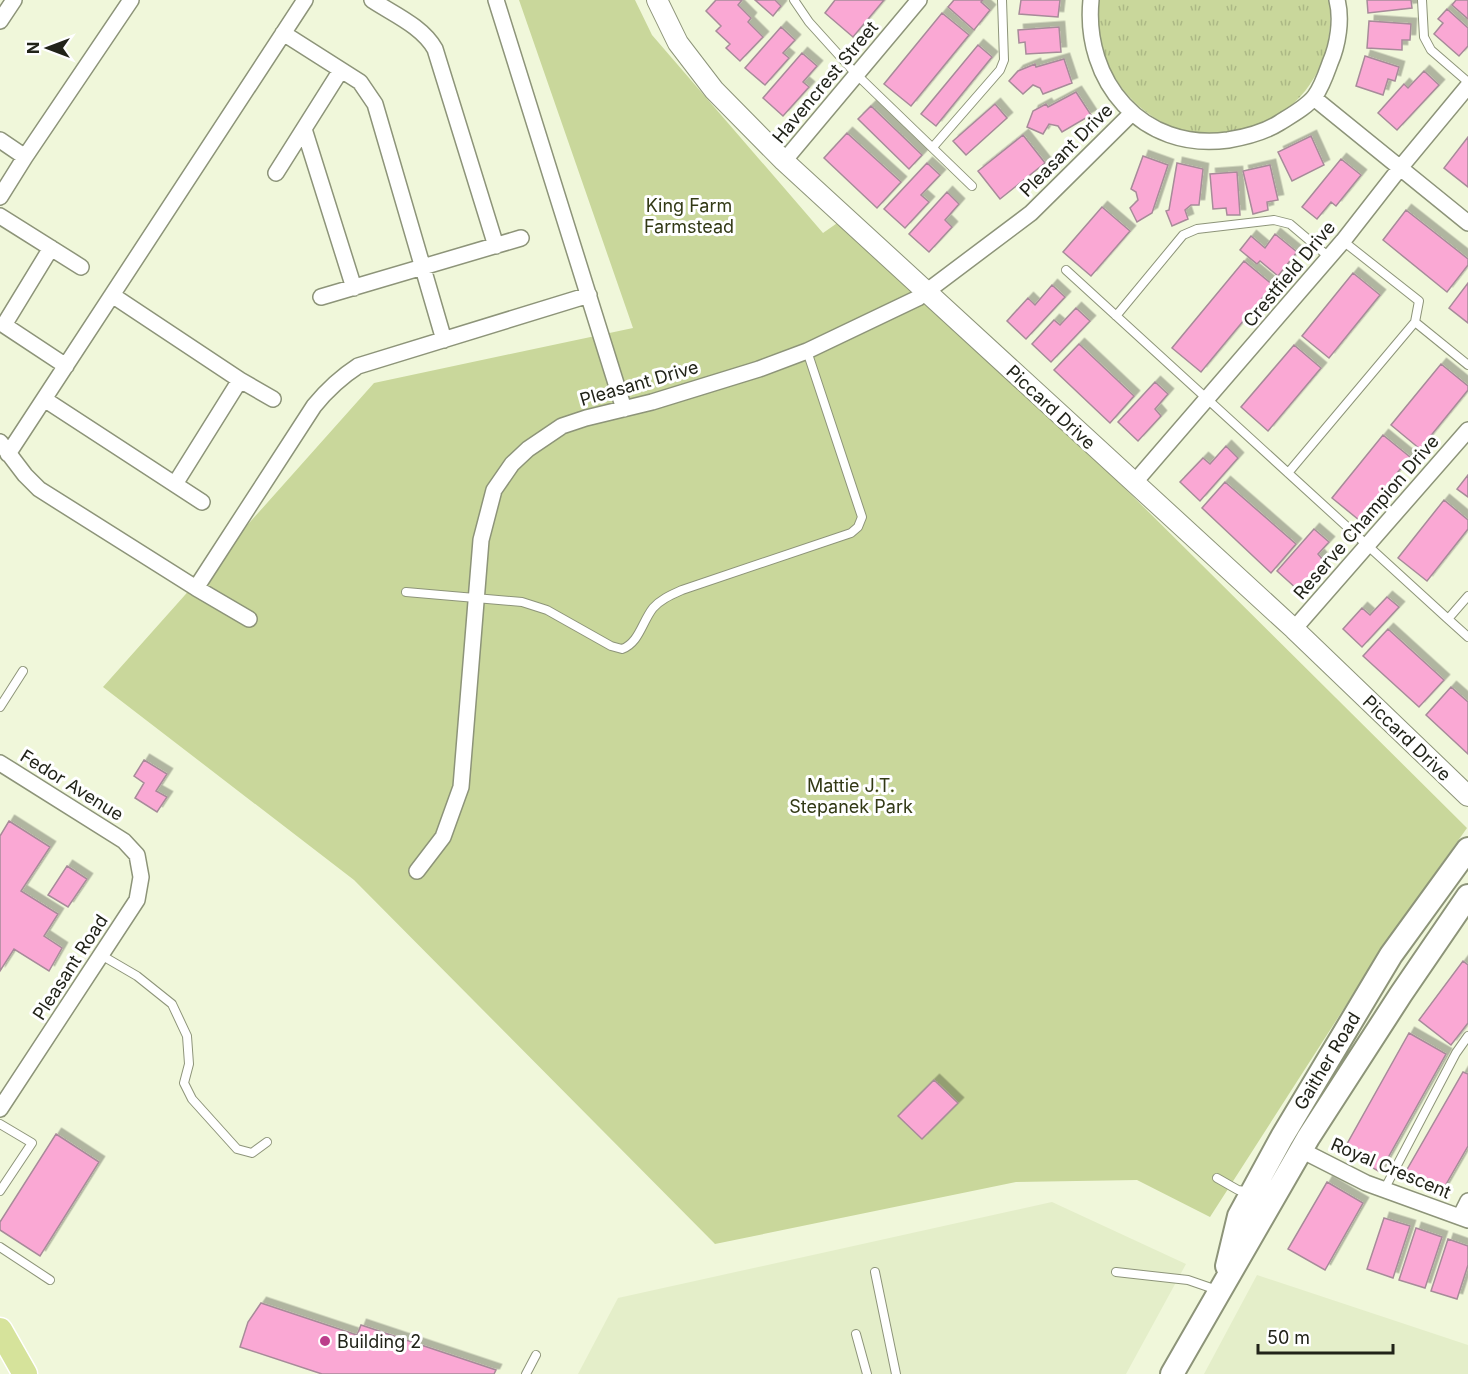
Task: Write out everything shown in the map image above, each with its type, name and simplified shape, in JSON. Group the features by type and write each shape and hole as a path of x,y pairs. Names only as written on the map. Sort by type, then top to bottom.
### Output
{"main road":[{"name":"Gaither Road","path":"1222,1291 1239,1216 1282,1137 1391,955 1468,849"},
{"name":"Gaither Road","path":"1172,1374 1222,1291 1301,1150 1401,994 1468,896"},
{"path":"0,1330 25,1374"}],"street":[{"path":"0,21 14,0"},
{"path":"0,197 131,0"},
{"path":"249,619 39,489 4,448 44,399 305,0"},
{"path":"372,0 422,32 435,49 496,246"},
{"path":"496,0 624,409"},
{"name":"Piccard Drive","path":"657,0 678,43 714,90 784,161 1294,629 1468,796"},
{"name":"Havencrest Street","path":"784,161 919,0"},
{"path":"1091,0 1089,20 1091,38 1099,67 1119,100 1131,114 1167,134 1192,140 1216,142 1250,137 1273,127 1314,98 1334,55 1338,29 1337,0"},
{"path":"284,33 360,82 375,104 444,340"},
{"path":"276,173 341,70"},
{"name":"Crestfield Drive","path":"1134,483 1343,241 1464,92"},
{"path":"1314,98 1468,224"},
{"name":"Pleasant Drive","path":"417,872 443,837 461,787 481,540 494,490 512,464 528,449 562,426 759,369 807,351 928,292 1031,213 1131,114"},
{"path":"304,129 354,288"},
{"path":"0,140 25,157"},
{"path":"0,216 81,267"},
{"path":"321,297 521,238"},
{"path":"51,248 4,325 66,366"},
{"path":"196,588 314,406 330,388 358,366 589,295"},
{"path":"112,296 273,399"},
{"path":"175,484 240,380"},
{"path":"44,399 202,502"},
{"name":"Reserve Champion Drive","path":"1294,629 1468,430"},
{"name":"Fedor Avenue","path":"0,763 124,841"},
{"name":"Pleasant Road","path":"0,1109 137,900 141,877 137,855 124,841"},
{"name":"Royal Crescent","path":"1301,1150 1330,1166 1384,1190 1464,1219"},
{"path":"1464,1219 1468,1202"}],"lane":[{"path":"794,0 809,22 856,74 972,186"},
{"path":"933,147 1000,70 1004,60 1002,0"},
{"path":"1422,0 1424,37 1431,50 1464,92"},
{"path":"1116,316 1183,235 1197,229 1274,220 1290,224 1329,257"},
{"path":"1288,472 1415,322 1419,301 1343,241"},
{"path":"1066,270 1468,637"},
{"path":"1415,322 1468,365"},
{"path":"406,592 522,602 547,610 622,650 633,643 654,608 664,599 682,590 851,533 858,527 862,518 807,351"},
{"path":"1448,619 1468,596"},
{"path":"0,707 23,671"},
{"path":"101,955 137,976 172,1004 187,1036 189,1064 184,1083 192,1098 220,1131 237,1149 252,1153 267,1142"},
{"path":"1384,1190 1455,1053 1468,1036"},
{"path":"0,1124 32,1143 0,1191"},
{"path":"1217,1178 1238,1190 1252,1192"},
{"path":"0,1247 50,1280"},
{"path":"875,1272 896,1374"},
{"path":"1116,1272 1188,1280 1222,1291"},
{"path":"856,1334 867,1374"},
{"path":"526,1374 536,1355"}],"shaded area":[{"path":"1052,1202 1186,1264 1126,1374 578,1374 618,1298"},
{"path":"1257,1275 1468,1345 1468,1374 1204,1374"}],"green space":[{"name":"Mattie J.T. Stepanek Park","path":"519,0 635,0 652,35 823,233 843,219 929,294 1467,828 1393,932 1210,1217 1137,1180 1016,1182 715,1244 354,880 103,687 374,383 633,328"},
{"path":"1099,0 1329,0 1330,25 1326,50 1317,72 1304,92 1288,109 1268,122 1245,131 1219,135 1196,134 1154,117 1136,103 1121,86 1109,67 1101,46 1097,23"}],"building":[{"path":"716,0 742,0 738,5 751,18 748,22 763,37 740,61 726,48 730,44 716,31 721,26 706,11"},
{"path":"755,0 775,0 781,6 773,16"},
{"path":"835,0 884,0 853,37 825,13"},
{"path":"954,0 983,0 981,2 990,10 974,30 948,7"},
{"path":"1021,0 1060,0 1058,17 1019,14"},
{"path":"1367,0 1411,0 1412,8 1368,13"},
{"path":"1456,0 1468,0 1468,19 1452,5"},
{"path":"1447,9 1468,28 1468,46 1459,56 1434,34 1443,23 1438,19"},
{"path":"942,13 969,35 911,106 884,84"},
{"path":"1369,21 1411,24 1410,40 1402,40 1402,50 1367,48"},
{"path":"781,27 795,40 783,53 789,58 765,85 745,68"},
{"path":"1059,27 1061,52 1026,54 1025,42 1019,43 1018,30"},
{"path":"978,45 992,57 936,126 921,114"},
{"path":"802,53 817,66 803,82 809,87 783,116 763,98"},
{"path":"1365,56 1399,67 1395,81 1388,79 1383,95 1356,86"},
{"path":"1064,59 1072,83 1043,94 1040,88 1033,85 1023,94 1009,81 1018,71 1035,64 1036,67"},
{"path":"1424,71 1439,85 1397,130 1378,113 1404,84 1408,88"},
{"path":"1076,92 1091,115 1062,132 1058,126 1049,124 1043,134 1027,127 1033,111 1046,104 1048,107"},
{"path":"995,104 1007,118 966,155 953,141"},
{"path":"871,106 922,155 909,169 858,119"},
{"path":"847,133 901,182 877,208 824,158"},
{"path":"1023,135 1045,163 1000,199 978,171"},
{"path":"1311,136 1324,165 1292,181 1278,152"},
{"path":"1468,137 1468,187 1444,168"},
{"path":"1143,156 1168,165 1152,213 1137,222 1130,208 1138,200 1136,192 1131,189"},
{"path":"1341,159 1361,175 1336,206 1331,202 1317,219 1302,207"},
{"path":"927,163 940,175 921,195 929,202 905,228 884,209"},
{"path":"1177,163 1203,169 1199,205 1191,205 1185,210 1188,219 1172,226 1166,211 1169,210"},
{"path":"1270,165 1278,200 1267,202 1268,210 1253,214 1243,171"},
{"path":"1237,172 1240,215 1227,215 1226,208 1213,209 1210,174"},
{"path":"947,192 959,204 945,220 952,227 929,252 909,234"},
{"path":"1102,207 1130,231 1091,276 1063,252"},
{"path":"1406,210 1468,259 1468,265 1447,292 1383,240"},
{"path":"1275,234 1297,252 1278,276 1260,261 1257,264 1240,250 1251,236 1265,248"},
{"path":"1244,261 1273,285 1201,372 1172,348"},
{"path":"1353,273 1380,295 1329,358 1302,336"},
{"path":"1468,283 1468,323 1449,308"},
{"path":"1052,285 1065,297 1026,339 1007,321 1028,298 1035,305"},
{"path":"1076,308 1090,321 1051,362 1032,344 1054,320 1060,325"},
{"path":"1079,344 1134,396 1110,423 1054,370"},
{"path":"1294,345 1321,368 1268,431 1241,407"},
{"path":"1441,364 1468,386 1468,390 1420,449 1391,425"},
{"path":"1155,382 1168,394 1155,409 1161,416 1138,441 1118,422"},
{"path":"1383,435 1410,457 1359,520 1332,498"},
{"path":"1226,446 1238,458 1200,501 1180,482 1203,458 1210,464"},
{"path":"1468,475 1468,497 1457,489"},
{"path":"1225,482 1296,544 1271,573 1202,508"},
{"path":"1444,500 1468,520 1468,529 1427,581 1398,558"},
{"path":"1314,529 1329,542 1318,554 1324,561 1298,590 1277,571"},
{"path":"1387,597 1399,607 1362,647 1343,629 1362,608 1370,615"},
{"path":"1388,629 1444,680 1419,707 1363,656"},
{"path":"1451,687 1468,702 1468,754 1426,715"},
{"path":"144,760 167,774 156,791 167,797 157,812 135,798 144,783 134,776"},
{"path":"9,821 50,847 21,891 58,914 44,936 62,948 49,971 14,949 0,971 0,836"},
{"path":"67,866 87,879 68,907 48,895"},
{"path":"1463,961 1468,965 1468,1023 1451,1045 1419,1020"},
{"path":"1409,1033 1446,1054 1380,1172 1343,1151"},
{"path":"1463,1072 1468,1074 1468,1146 1441,1193 1405,1173"},
{"path":"934,1080 958,1103 922,1139 898,1116"},
{"path":"56,1134 99,1162 40,1256 0,1230 0,1222"},
{"path":"1327,1182 1363,1203 1325,1270 1288,1249"},
{"path":"1384,1218 1410,1226 1393,1278 1367,1269"},
{"path":"1416,1228 1442,1237 1425,1288 1399,1280"},
{"path":"1448,1239 1468,1246 1468,1265 1457,1299 1431,1291"},
{"name":"Building 2","path":"261,1303 357,1335 361,1325 496,1370 494,1374 322,1374 240,1347 248,1322"}],"place":[{"name":"Building 2","path":"325,1341"}],"park label":[{"name":"King Farm Farmstead","path":"689,215"}]}
